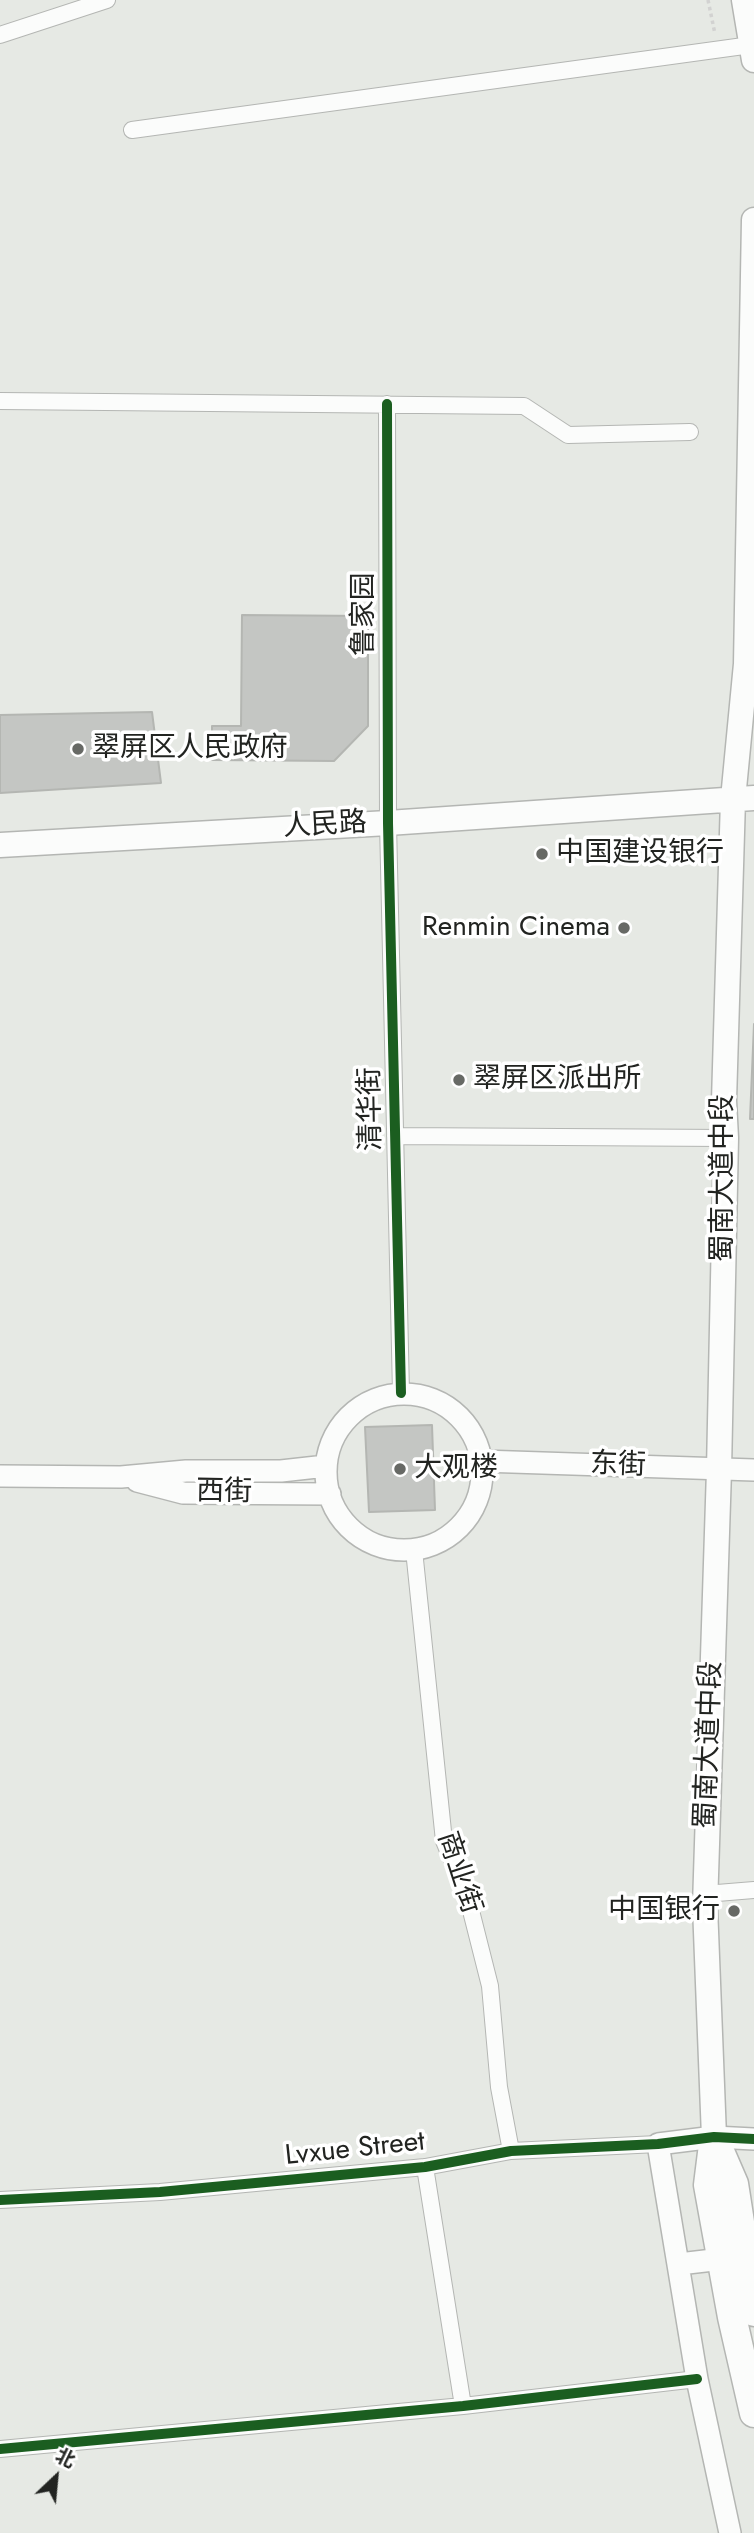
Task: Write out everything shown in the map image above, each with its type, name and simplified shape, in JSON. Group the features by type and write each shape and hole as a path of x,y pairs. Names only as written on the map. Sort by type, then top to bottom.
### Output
{"highway":[{"path":"714,2137 708,2185 722,2259 743,2314"},
{"path":"714,2137 734,2184 743,2314 754,2413"}],"main road":[{"path":"744,0 753,53"},
{"name":"蜀南大道中段","path":"714,2137 705,1894 719,1470 726,1138 724,1101 744,798 754,220"},
{"name":"人民路","path":"0,845 388,823 744,798"},
{"path":"390,1394 428,1397 452,1410 466,1423 479,1447 482,1461 482,1485 473,1511 456,1532 441,1542 414,1550 380,1547 350,1530 331,1502 326,1466 338,1428 365,1404 390,1394"},
{"name":"东街","path":"482,1461 754,1469"},
{"name":"西街","path":"0,1476 121,1477 186,1471 281,1472 326,1466"},
{"name":"西街","path":"121,1477 183,1493 330,1494"},
{"name":"Lvxue Street","path":"658,2144 714,2137 754,2140"},
{"path":"658,2144 697,2379 730,2533"},
{"path":"679,2264 722,2259"}],"street":[{"path":"0,36 107,0"},
{"path":"132,130 753,53"},
{"path":"0,401 524,406 569,435 690,432"},
{"name":"鲁家园","path":"387,404 388,823"},
{"name":"清华街","path":"388,823 401,1393"},
{"path":"396,1136 726,1138"},
{"name":"商业街","path":"414,1550 444,1841 468,1899 490,1986 499,2087 511,2151"},
{"path":"705,1894 754,1890"},
{"name":"Lvxue Street","path":"0,2200 160,2192 425,2167 511,2151 658,2144"},
{"path":"425,2167 463,2406"},
{"path":"0,2449 463,2406 697,2379"}],"path":[{"path":"708,0 714,29"}],"building":[{"path":"242,615 368,616 368,726 334,761 212,760 212,726 241,726"},
{"name":"翠屏区人民政府","path":"152,712 161,783 0,793 0,715"},
{"path":"754,1024 754,1119 750,1119"},
{"name":"大观楼","path":"432,1425 435,1510 369,1512 365,1427"}],"cycle path":[{"path":"387,404 388,823 401,1393"},
{"path":"0,2200 160,2192 425,2167 511,2151 658,2144 714,2137 754,2139"},
{"path":"0,2449 463,2406 697,2379"}],"place":[{"name":"翠屏区人民政府","path":"78,749"},
{"name":"中国建设银行","path":"542,854"},
{"name":"Renmin Cinema","path":"624,928"},
{"name":"翠屏区派出所","path":"459,1080"},
{"name":"大观楼","path":"400,1469"},
{"name":"中国银行","path":"734,1911"}]}
